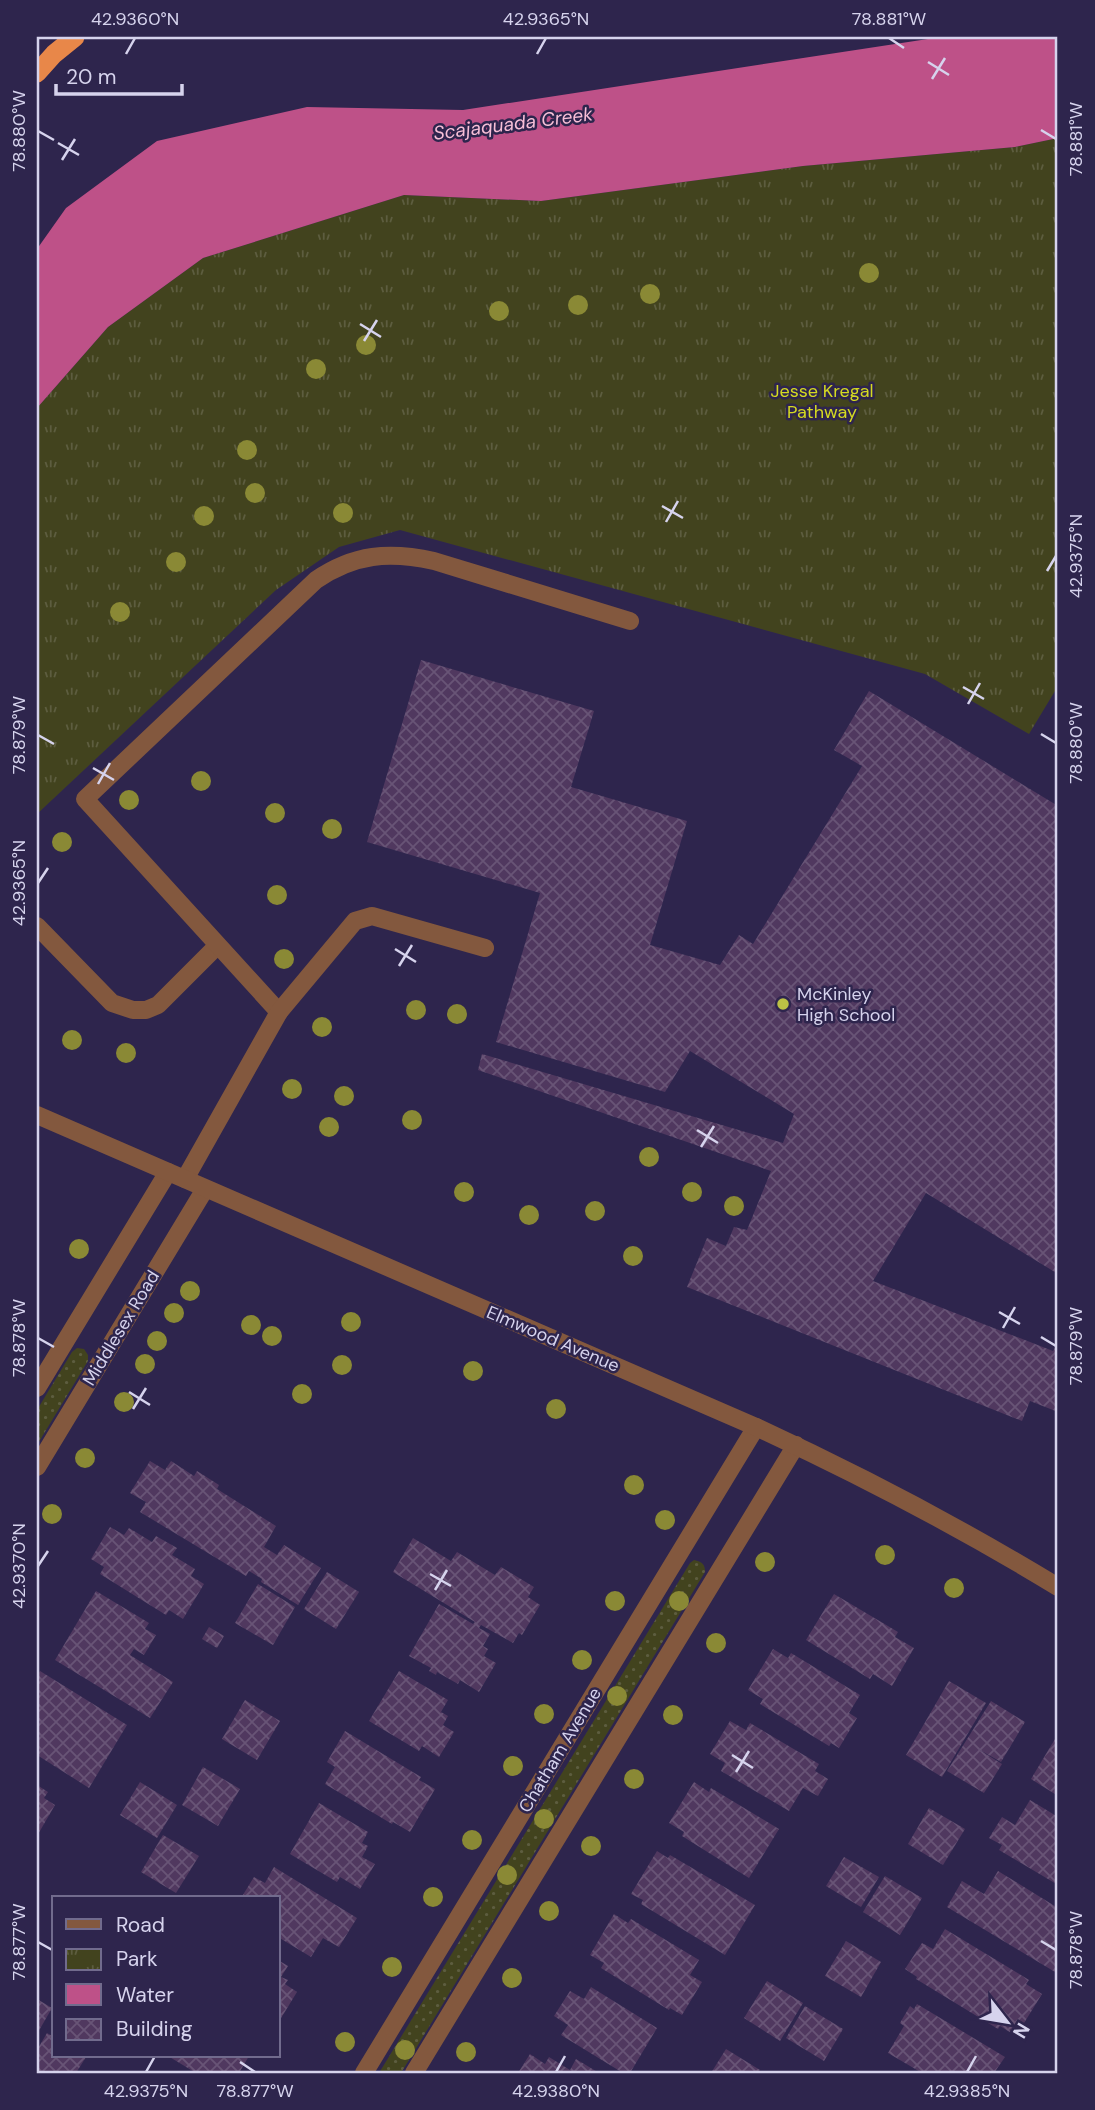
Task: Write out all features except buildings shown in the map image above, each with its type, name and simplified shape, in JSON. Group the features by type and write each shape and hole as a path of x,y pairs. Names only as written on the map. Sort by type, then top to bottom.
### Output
{"highway":[{"path":"37,73 54,54 75,37"}],"street":[{"path":"279,1012 85,799 316,580 334,568 351,562 391,554 411,556 631,621"},
{"path":"185,1179 279,1012 355,921 372,916 485,948"},
{"path":"37,926 112,1003 133,1010 146,1010 158,1005 217,946"},
{"name":"Elmwood Avenue","path":"37,1115 796,1445 980,1539 1058,1587"},
{"path":"37,1388 167,1172"},
{"name":"Middlesex Road","path":"37,1467 205,1189"},
{"name":"Chatham Avenue","path":"364,2073 757,1427"},
{"path":"414,2073 796,1445"}],"green space":[{"name":"Jesse Kregal Pathway","path":"1058,138 1058,686 1029,734 925,674 400,530 339,547 276,590 37,814 37,408 108,327 203,258 404,195 541,201 803,166 1015,147"},
{"path":"77,1348 84,1349 88,1361 37,1445 37,1410"},
{"path":"694,1560 702,1564 705,1572 401,2073 379,2073 690,1563"}],"water":[{"name":"Scajaquada Creek","path":"941,37 1058,37 1058,138 1015,147 803,166 541,201 404,195 203,258 108,327 37,408 37,249 66,208 157,141 307,107 463,110"}],"place":[{"name":"McKinley High School","path":"783,1004"}]}
